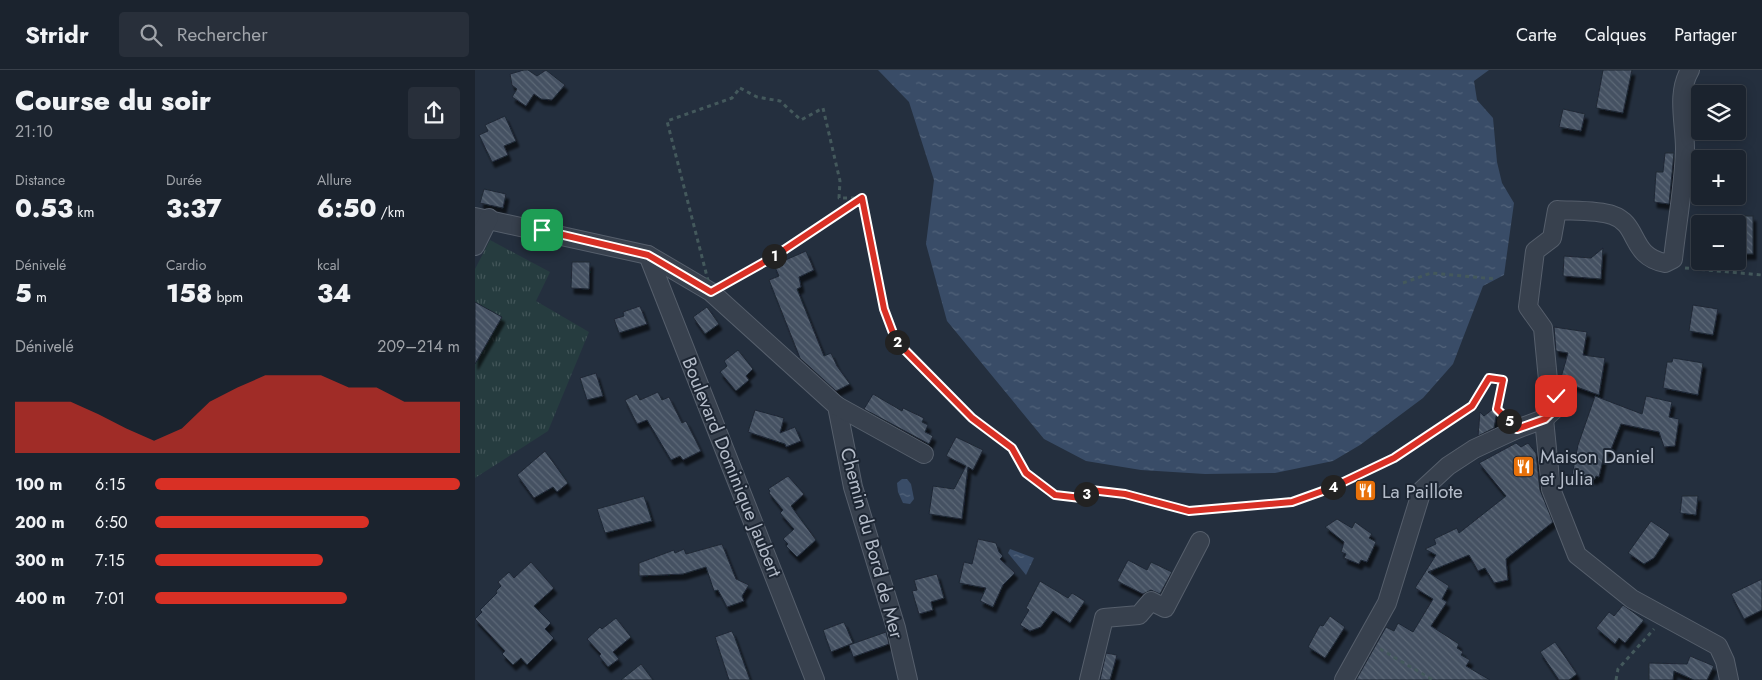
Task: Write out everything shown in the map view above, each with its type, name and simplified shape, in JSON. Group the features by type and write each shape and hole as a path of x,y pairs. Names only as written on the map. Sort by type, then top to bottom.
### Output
{"street":[{"path":"1690,70 1682,92 1685,149 1673,259 1665,264 1641,253 1633,234 1624,223 1613,215 1557,210 1552,238 1535,251 1528,307 1543,328 1549,380 1556,396 1550,414 1551,489 1577,556 1632,599 1718,646 1725,661 1729,680"},
{"path":"475,246 482,218"},
{"name":"Chemin du Bord de Mer","path":"482,218 648,255 711,292 837,406 924,454"},
{"name":"Boulevard Dominique Jaubert","path":"648,255 815,680"},
{"name":"Chemin du Bord de Mer","path":"837,406 853,486 896,628 908,680"},
{"path":"1344,680 1387,603 1422,490 1448,466 1474,449 1550,414"},
{"path":"1089,680 1104,618 1139,615 1151,601 1165,608 1200,541"}],"path":[{"path":"740,88 757,97 780,102 801,120 823,108 840,180 839,198 862,198 775,256 711,292 667,121 732,98 740,88"},
{"path":"862,198 884,309 896,341 972,418 1012,448 1026,473 1055,495 1081,498 1091,490 1125,494 1189,511 1292,502 1331,488 1394,458 1472,406 1489,378 1503,380 1497,409 1517,429"},
{"path":"1673,259 1681,268 1762,275"},
{"path":"1403,283 1431,273 1496,280"},
{"path":"1616,680 1618,669 1664,617"},
{"path":"1366,642 1433,680"}],"green space":[{"path":"490,240 550,272 536,301 589,332 548,431 475,478 475,269"}],"water":[{"path":"878,70 1489,70 1474,81 1477,100 1493,118 1497,162 1502,183 1514,203 1504,275 1483,286 1453,364 1423,398 1360,445 1333,461 1275,473 1205,474 1141,470 1086,461 1044,439 947,321 926,244 934,180 909,102"},
{"path":"902,479 907,479 911,484 914,499 910,504 903,503 898,492 897,483"},
{"path":"1010,549 1034,558 1026,575 1008,553"}],"building":[{"path":"528,70 537,76 546,70 565,85 552,100 541,99 534,94 526,106 512,97 517,89 512,85 510,74"},
{"path":"1603,70 1632,70 1623,113 1596,108"},
{"path":"1563,109 1585,114 1581,131 1559,127"},
{"path":"505,116 516,141 504,146 508,155 492,162 479,135 488,131 485,125"},
{"path":"1665,153 1674,153 1669,204 1654,202 1656,172 1663,172"},
{"path":"484,189 506,194 503,208 480,203"},
{"path":"1746,216 1753,216 1753,254 1746,254"},
{"path":"1603,248 1601,279 1563,276 1564,256 1591,258"},
{"path":"806,251 814,270 799,277 801,287 797,289 824,356 831,353 837,366 850,384 836,391 800,358 769,280 779,276 774,265"},
{"path":"572,262 590,262 589,289 571,288"},
{"path":"475,302 502,317 475,364"},
{"path":"1693,305 1718,309 1713,335 1689,331"},
{"path":"640,306 647,324 619,333 614,319 624,316 623,312"},
{"path":"707,307 719,324 705,334 693,317"},
{"path":"1554,327 1587,332 1583,355 1605,358 1599,395 1560,381 1568,353 1556,351"},
{"path":"738,350 753,369 746,376 749,380 736,391 720,372 727,366 724,361"},
{"path":"1673,358 1703,363 1698,395 1663,388 1667,362 1672,362"},
{"path":"596,373 603,396 587,400 580,378"},
{"path":"658,392 662,400 669,397 682,423 686,421 701,451 683,460 680,456 671,460 647,420 637,424 625,400 637,394 640,400"},
{"path":"873,394 902,411 903,408 924,418 922,422 928,425 925,432 933,436 929,444 864,409"},
{"path":"1595,396 1642,414 1646,396 1672,402 1669,417 1679,419 1675,446 1664,447 1659,432 1621,424 1610,452 1605,451 1599,477 1596,476 1595,479 1572,475 1578,445"},
{"path":"1498,405 1494,428 1478,436 1480,412 1484,416"},
{"path":"755,410 784,418 780,433 795,427 801,441 786,447 785,444 748,432"},
{"path":"956,437 983,450 973,470 968,467 962,519 929,514 933,486 954,489 966,466 946,456"},
{"path":"1516,443 1521,447 1528,443 1536,453 1540,490 1553,522 1506,559 1508,580 1494,583 1485,568 1478,571 1469,555 1428,572 1449,586 1442,599 1447,602 1431,626 1459,644 1457,648 1463,652 1461,655 1470,660 1466,666 1490,680 1356,680 1386,627 1394,631 1398,623 1413,632 1433,599 1415,588 1436,555 1425,549 1436,544 1434,539 1457,528 1459,533 1506,496 1479,463"},
{"path":"545,451 568,483 557,492 553,487 534,498 517,475"},
{"path":"788,476 804,494 791,506 816,540 797,557 786,546 788,544 783,539 794,529 780,513 783,510 769,493 768,489"},
{"path":"644,496 652,521 605,533 597,509"},
{"path":"1682,496 1698,496 1696,515 1680,513"},
{"path":"1337,519 1352,528 1355,522 1372,534 1369,538 1376,542 1367,562 1361,560 1359,564 1344,558 1346,554 1341,552 1344,542 1325,527"},
{"path":"1651,521 1670,534 1654,558 1644,564 1628,553"},
{"path":"978,539 996,543 999,552 1003,556 1000,559 1015,573 1003,585 993,607 980,601 986,588 959,583 964,562 972,564"},
{"path":"722,544 736,579 749,585 742,596 744,601 727,607 718,590 714,591 706,567 683,574 639,576 639,563 674,550 675,553 684,549 686,554"},
{"path":"1128,560 1147,570 1151,562 1172,572 1160,594 1151,590 1143,594 1117,581"},
{"path":"531,562 554,588 534,606 551,623 545,629 554,638 527,665 521,658 513,665 502,654 505,651 475,619 482,612 480,610 497,593 496,591 501,586 498,582 509,572 514,578"},
{"path":"937,574 944,598 931,602 933,610 919,614 912,591 917,590 914,580"},
{"path":"1762,579 1762,610 1744,619 1731,594"},
{"path":"1040,581 1068,598 1072,593 1085,601 1070,623 1053,611 1041,627 1030,631 1020,625 1029,610 1026,608"},
{"path":"1623,605 1644,620 1625,643 1619,638 1615,644 1596,628 1609,612 1614,616"},
{"path":"1330,616 1345,627 1325,658 1308,647 1320,625 1323,626"},
{"path":"616,618 631,637 613,652 619,659 608,667 599,656 601,654 587,639 600,627 602,629"},
{"path":"844,622 853,643 831,652 823,630"},
{"path":"732,631 750,680 729,680 715,637"},
{"path":"886,632 889,644 853,657 849,645"},
{"path":"1555,642 1577,674 1569,680 1559,680 1540,652"},
{"path":"1106,653 1117,655 1110,680 1100,680"},
{"path":"1690,656 1714,666 1707,680 1694,680 1674,671 1673,680 1649,680 1649,663 1687,664"},
{"path":"641,664 653,680 621,680"}],"place":[{"name":"Maison Daniel et Julia","path":"1524,467"},
{"name":"La Paillote","path":"1366,491"}],"route":[{"path":"542,230 648,255 711,292 775,256 862,198 884,309 896,341 972,418 1012,448 1026,473 1055,495 1081,498 1091,490 1125,494 1189,511 1292,502 1331,488 1394,458 1472,406 1489,378 1503,380 1497,409 1517,429 1545,419 1556,408 1556,396"}]}
